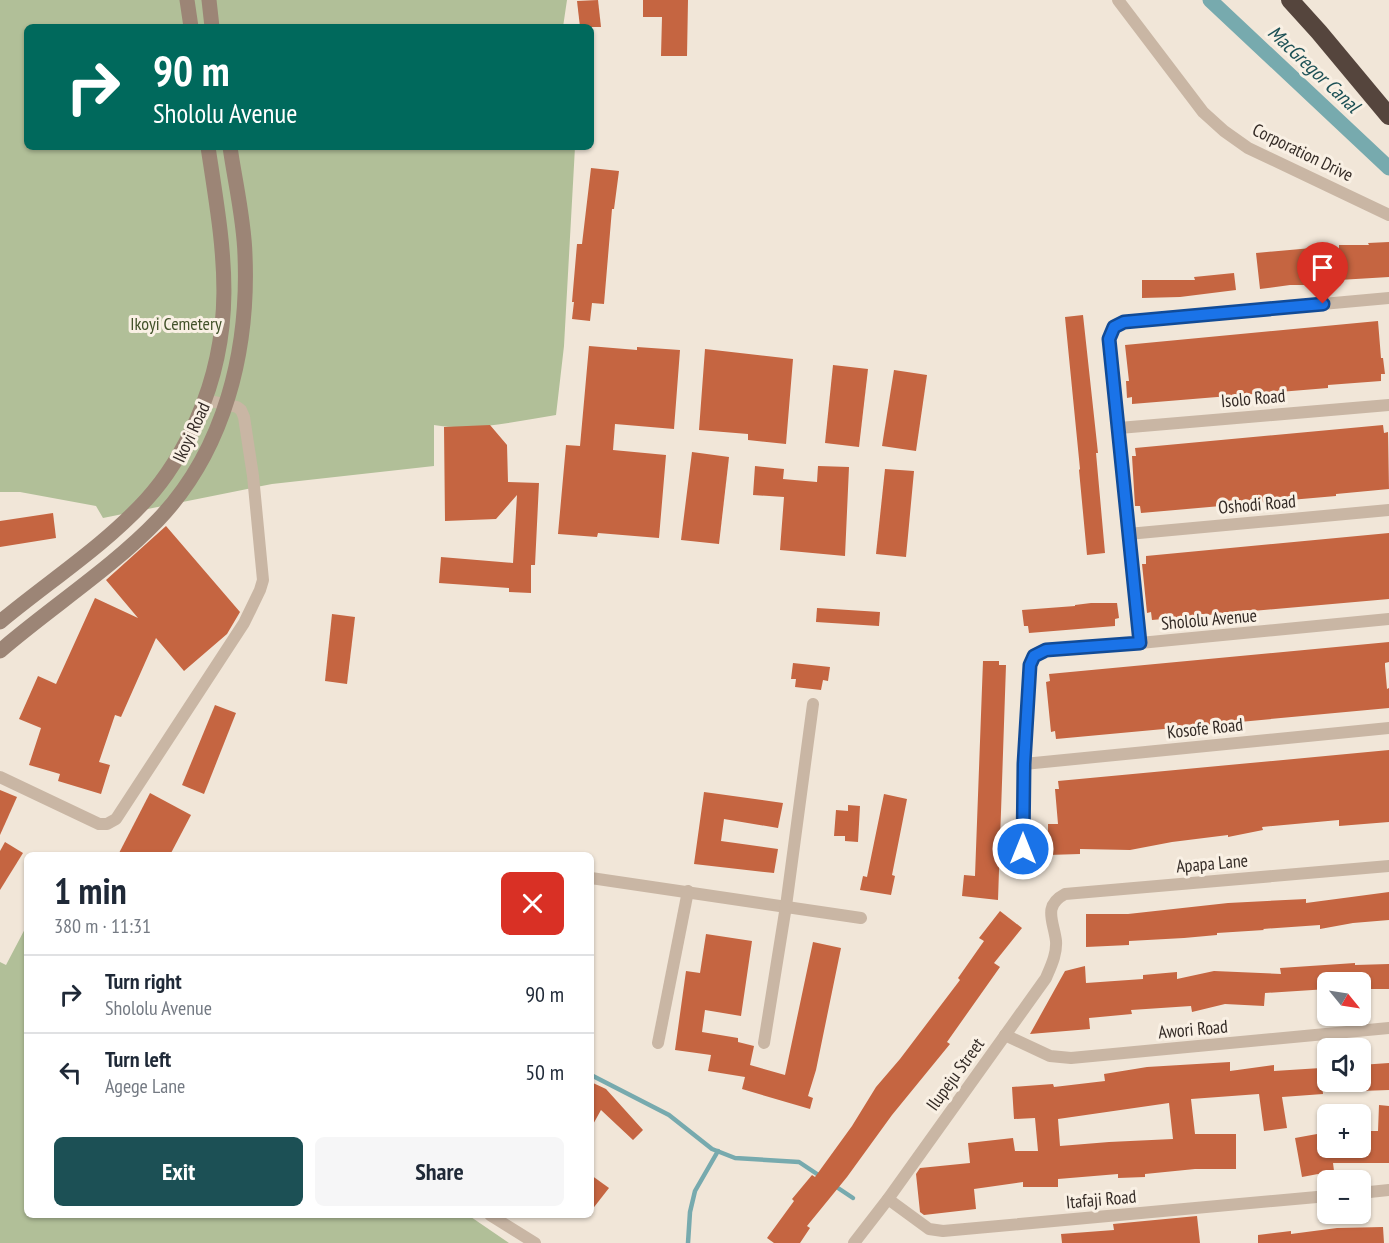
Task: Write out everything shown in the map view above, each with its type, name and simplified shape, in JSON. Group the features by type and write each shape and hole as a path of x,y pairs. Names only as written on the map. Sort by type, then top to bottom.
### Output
{"highway":[{"path":"1290,0 1389,116"}],"main road":[{"path":"187,0 191,24"},
{"path":"208,0 212,24"},
{"name":"Ikoyi Road","path":"0,622 109,535 146,501 167,476 186,445 206,400 222,341 225,306 221,232 208,150"},
{"name":"Ikoyi Road","path":"0,651 133,544 158,520 197,469 212,440 237,367 243,334 245,253 230,150"}],"street":[{"name":"Corporation Drive","path":"1118,0 1203,112 1224,131 1248,148 1389,215"},
{"path":"1140,643 1109,339 1114,327 1124,322 1389,298"},
{"path":"0,777 99,824 107,824 116,819 244,623 263,580 253,476 243,417 241,410 206,400"},
{"name":"Isolo Road","path":"1119,428 1389,405"},
{"name":"Oshodi Road","path":"1128,534 1389,510"},
{"name":"Shololu Avenue","path":"1024,764 1030,665 1034,656 1046,650 1389,619"},
{"path":"764,1043 786,906 813,704"},
{"name":"Kosofe Road","path":"1024,764 1389,728"},
{"path":"1023,849 1024,764"},
{"name":"Apapa Lane","path":"1050,916 1053,904 1058,897 1065,894 1389,866"},
{"path":"594,878 861,918"},
{"path":"658,1043 688,891"},
{"name":"Ilupeju Street","path":"854,1243 1046,978 1054,960 1056,942 1050,916"},
{"name":"Awori Road","path":"1005,1035 1050,1056 1071,1058 1389,1028"},
{"path":"1371,1192 1389,1190"},
{"name":"Itafaji Road","path":"888,1199 929,1229 943,1231 1317,1197"},
{"path":"495,1218 535,1243"}],"green space":[{"name":"Ikoyi Cemetery","path":"0,0 567,0 563,24 24,24 24,150 575,150 564,346 556,415 480,426 434,425 434,466 272,484 103,518 96,506 20,492 0,492"},
{"path":"24,931 24,1218 472,1218 509,1243 0,1243 0,962 6,965"}],"building":[{"path":"598,0 601,27 594,27 594,24 580,24 577,1"},
{"path":"643,0 688,0 687,56 661,56 662,17 643,17"},
{"path":"591,168 619,171 614,209 612,209 604,304 592,303 590,321 572,319 574,302 572,302 577,244 582,244"},
{"path":"1389,242 1389,277 1339,280 1339,245"},
{"path":"1312,248 1313,285 1260,289 1256,253"},
{"path":"1234,273 1236,290 1180,297 1142,298 1142,280 1195,280 1194,277"},
{"path":"1083,315 1098,453 1096,453 1105,553 1087,555 1065,317"},
{"path":"1378,321 1381,358 1383,358 1385,374 1381,374 1381,381 1328,385 1328,388 1132,404 1132,397 1127,398 1126,381 1129,381 1125,345"},
{"path":"589,346 637,350 637,347 680,350 674,429 615,424 613,450 666,455 659,538 598,533 597,537 558,534 566,445 580,446"},
{"path":"705,349 793,359 786,444 748,440 748,434 699,430"},
{"path":"833,365 868,369 859,447 825,443"},
{"path":"894,370 927,375 916,451 882,446"},
{"path":"490,425 507,445 508,482 539,483 535,565 531,565 531,593 509,592 509,588 439,583 441,557 513,563 517,495 496,519 445,521 444,427"},
{"path":"1383,425 1384,433 1388,432 1389,489 1336,494 1336,496 1141,513 1140,506 1135,506 1132,456 1136,456 1135,448"},
{"path":"692,452 729,457 719,544 681,540"},
{"path":"755,466 784,469 783,479 817,482 818,466 849,467 845,556 780,550 784,497 753,495"},
{"path":"885,469 914,471 906,557 876,554"},
{"path":"53,513 56,538 0,547 0,521"},
{"path":"166,526 240,612 227,634 184,671 156,638 121,717 115,715 99,762 110,765 101,794 58,781 60,774 29,765 41,728 19,719 38,676 56,684 95,598 138,618 106,580"},
{"path":"1389,533 1389,599 1152,620 1151,612 1147,613 1142,564 1146,564 1146,556"},
{"path":"1091,603 1117,603 1119,618 1115,619 1115,626 1029,633 1028,626 1024,626 1022,610"},
{"path":"817,608 880,612 879,626 816,622"},
{"path":"332,614 355,617 347,684 325,681"},
{"path":"1389,642 1389,662 1385,663 1385,666 1387,689 1389,688 1389,708 1056,739 1055,731 1051,732 1046,682 1050,681 1049,674"},
{"path":"983,661 999,661 999,665 1006,665 998,900 962,896 964,875 975,876"},
{"path":"793,663 830,667 828,681 823,680 821,690 795,687 796,679 791,679"},
{"path":"215,705 236,713 204,794 182,785"},
{"path":"1389,750 1389,822 1339,826 1339,820 1262,827 1263,830 1228,837 1228,835 1172,842 1130,850 1080,849 1080,854 1048,855 1048,824 1058,824 1055,789 1059,789 1058,781"},
{"path":"0,790 17,797 0,835"},
{"path":"704,792 783,803 778,828 724,819 721,841 778,849 774,873 694,864"},
{"path":"150,793 191,815 172,852 120,852"},
{"path":"884,794 907,799 892,875 895,876 891,895 860,890 863,876 867,877"},
{"path":"848,805 860,806 858,842 845,841 845,836 834,836 836,810 848,811"},
{"path":"5,842 23,853 0,890 0,851"},
{"path":"1389,892 1389,920 1320,929 1320,925 1263,929 1184,938 1129,941 1129,945 1086,947 1086,914 1128,914 1228,903 1306,899 1306,903"},
{"path":"1000,911 1022,928 994,963 1000,967 947,1042 950,1044 807,1226 810,1228 800,1243 774,1243 767,1238 794,1201 792,1199 812,1175 815,1177 852,1126 876,1087 960,980 958,978 984,941 979,938"},
{"path":"706,934 752,941 741,1016 705,1010 702,1032 738,1038 738,1042 754,1046 750,1065 785,1075 813,942 841,948 816,1070 808,1096 813,1098 810,1109 742,1089 745,1077 708,1071 711,1055 675,1050 686,971 700,973"},
{"path":"1355,963 1355,965 1389,964 1389,989 1371,989 1371,972 1317,972 1317,990 1265,993 1264,1006 1225,1004 1192,1012 1191,1006 1131,1010 1132,1014 1089,1018 1090,1029 1030,1034 1065,971 1085,966 1086,983 1143,979 1143,975 1177,972 1177,979 1214,971 1281,974 1280,968"},
{"path":"1230,1062 1230,1071 1274,1065 1274,1071 1317,1068 1317,1092 1323,1092 1323,1094 1282,1097 1287,1128 1264,1131 1259,1094 1191,1099 1195,1134 1236,1134 1236,1169 1195,1169 1145,1174 1145,1177 1118,1178 1118,1174 1058,1179 1058,1187 1023,1187 1023,1182 974,1189 976,1209 924,1215 920,1212 916,1174 920,1168 970,1163 968,1143 1013,1138 1015,1151 1038,1151 1035,1118 1014,1119 1012,1087 1053,1084 1054,1087 1105,1081 1104,1074 1147,1067","holes":["1169,1103 1173,1139 1060,1146 1058,1119"]},
{"path":"1389,1063 1389,1090 1371,1091 1371,1064"},
{"path":"594,1083 606,1089 643,1130 633,1140 601,1110 594,1123"},
{"path":"1379,1105 1389,1106 1389,1163 1333,1163 1334,1170 1317,1170 1317,1174 1302,1177 1295,1138 1317,1134 1317,1158 1371,1158 1371,1131 1378,1131"},
{"path":"594,1177 609,1188 594,1207"},
{"path":"1197,1216 1200,1243 1062,1243 1061,1234 1114,1230 1113,1224"},
{"path":"1383,1227 1384,1243 1258,1243 1258,1235 1291,1231 1291,1234 1337,1228"}],"waterway":[{"name":"MacGregor Canal","path":"1210,0 1389,168"},
{"path":"594,1077 669,1115 712,1149 735,1158 799,1162 820,1176"},
{"path":"688,1243 690,1212 695,1191 718,1151"},
{"path":"835,1186 853,1198"}],"route":[{"path":"1023,849 1028,684 1030,665 1034,656 1046,650 1140,643 1109,339 1114,327 1124,322 1323,304"}]}
